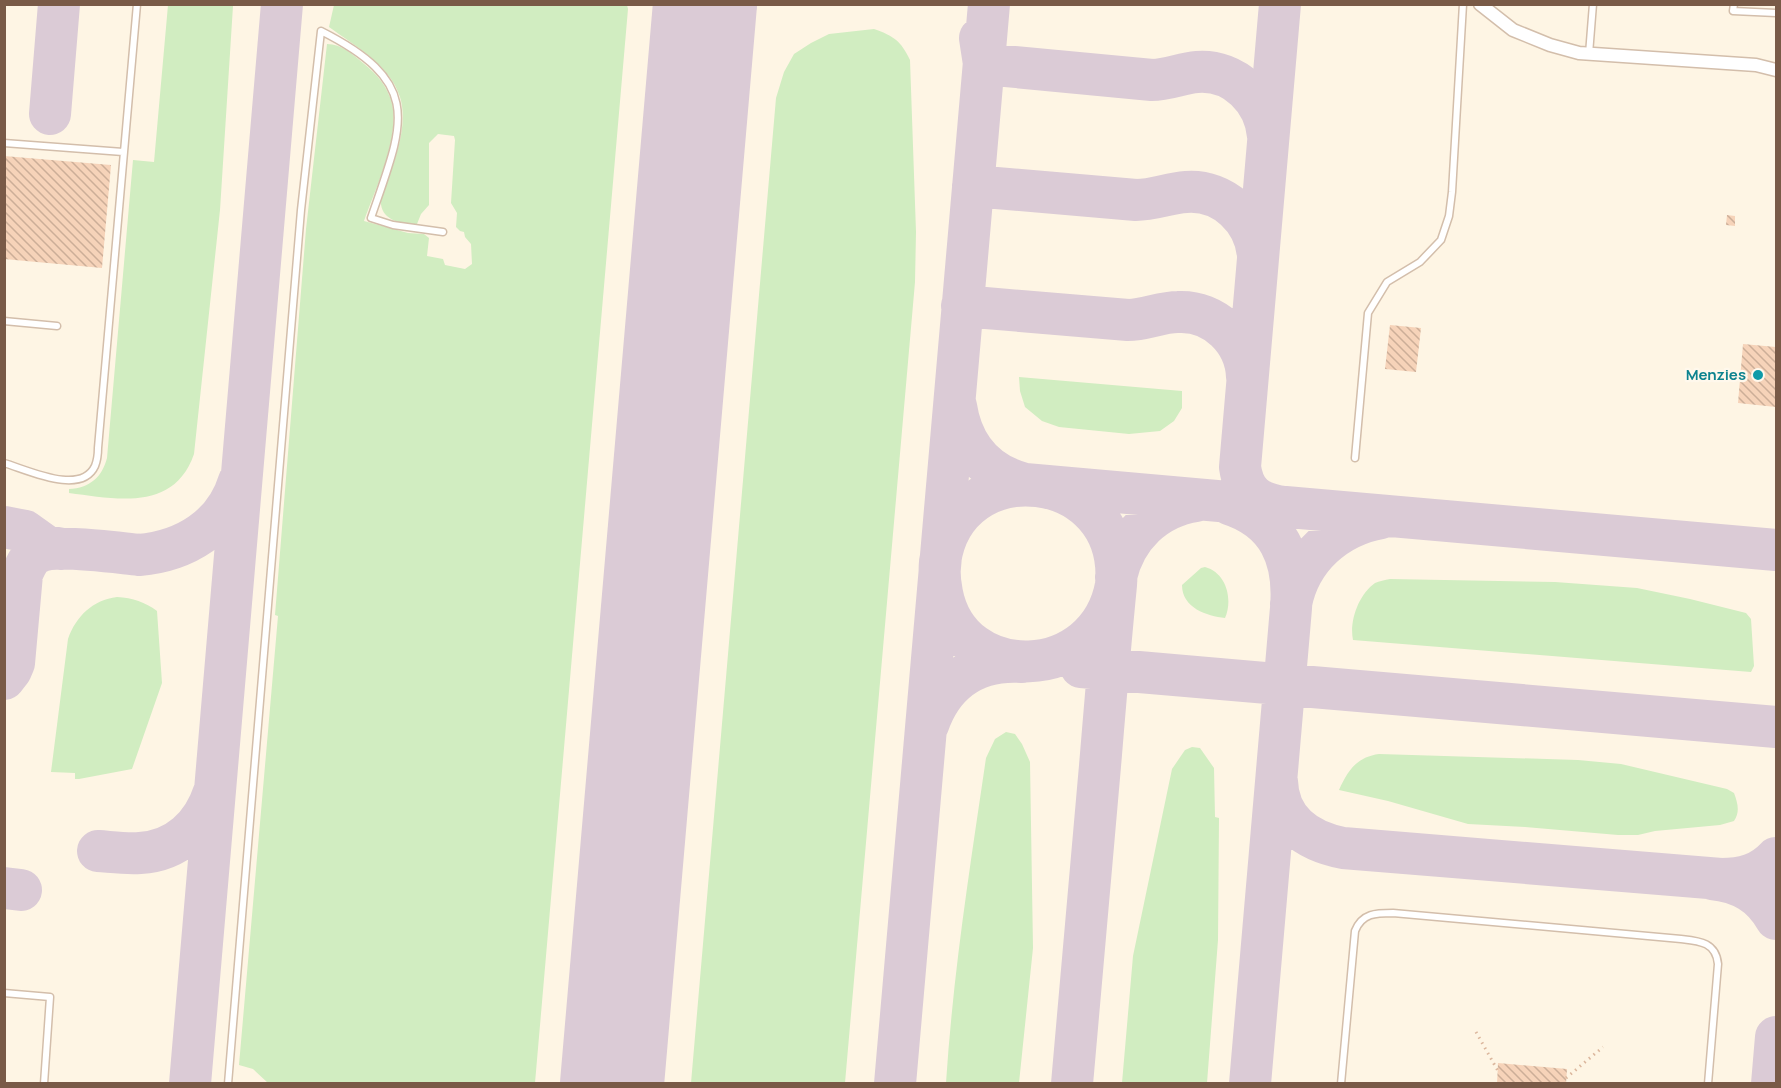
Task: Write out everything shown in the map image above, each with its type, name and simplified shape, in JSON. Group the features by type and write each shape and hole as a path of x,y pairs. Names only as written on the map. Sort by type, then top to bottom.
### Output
{"street":[{"path":"1480,4 1513,30 1550,45 1589,54 1756,65 1776,70"}],"lane":[{"path":"4,463 66,481 85,477 95,466 137,4"},
{"path":"1355,458 1368,313 1387,282 1419,262 1441,240 1449,216 1463,4"},
{"path":"1589,54 1593,4"},
{"path":"1734,4 1733,11 1776,13"},
{"path":"228,1083 300,222 321,31 347,45 379,70 391,86 398,105 394,148 371,218 393,225 443,232"},
{"path":"4,143 123,152"},
{"path":"4,321 57,326"},
{"path":"1341,1083 1355,931 1359,923 1369,914 1393,913 1707,943 1713,948 1718,964 1708,1083"},
{"path":"4,993 50,997 44,1083"}],"path":[{"path":"1476,1032 1498,1071"},
{"path":"1566,1078 1603,1047"}],"green space":[{"path":"233,4 220,210 194,454 185,473 173,485 142,498 106,498 69,493 69,489 89,484 94,480 102,471 107,458 133,160 154,162 168,5"},
{"path":"334,5 627,5 628,9 535,1083 268,1083 253,1069 239,1065 278,616 275,615 306,229 327,44 346,50 368,67 385,86 392,104 394,117 390,147 364,221 408,233 424,234 429,238 427,256 443,259 445,265 465,269 472,264 471,244 464,232 456,227 457,213 451,203 454,136 438,134 429,143 429,205 421,214 417,224 405,224 393,220 381,207 402,127 400,97 388,75 380,66 329,27"},
{"path":"874,29 896,40 910,60 916,232 915,282 845,1083 691,1083 776,98 784,72 794,54 829,34"},
{"path":"1019,377 1182,391 1182,408 1174,421 1160,431 1129,434 1059,427 1042,421 1025,407"},
{"path":"1205,567 1219,575 1226,588 1228,603 1225,618 1203,613 1186,600 1183,593 1182,585"},
{"path":"1390,579 1555,582 1637,588 1690,599 1746,613 1751,619 1754,666 1751,672 1353,640 1352,625 1356,608 1364,594 1375,583"},
{"path":"117,597 138,601 157,611 162,683 132,769 79,779 75,779 75,773 51,772 68,639 71,631 86,610 100,602"},
{"path":"1006,732 1015,734 1030,762 1033,948 1019,1083 946,1083 958,961 986,758 995,739"},
{"path":"1192,747 1200,748 1214,768 1215,817 1219,818 1218,940 1207,1083 1122,1083 1133,956 1172,769 1185,750"},
{"path":"1379,754 1578,760 1621,764 1727,789 1734,793 1738,811 1734,821 1720,825 1655,831 1638,835 1468,824 1388,801 1339,790 1346,776 1359,761"}],"building":[{"path":"4,156 111,165 102,268 4,259"},
{"path":"1727,215 1735,216 1735,226 1726,225"},
{"path":"1390,325 1421,328 1416,372 1385,369"},
{"name":"Menzies","path":"1743,344 1776,347 1776,407 1738,403"},
{"path":"1498,1063 1567,1069 1566,1084 1497,1084"}],"taxiway":[{"path":"50,114 59,4"},
{"path":"190,1084 282,4"},
{"path":"695,4 699,22 700,63"},
{"path":"696,120 708,59 726,18 736,4"},
{"path":"895,1084 989,4"},
{"path":"1280,4 1240,467 1245,484 1254,496 1267,503 1284,507"},
{"path":"980,38 984,64 1152,80 1197,72 1211,72 1224,76 1246,89 1254,99 1266,123 1268,136"},
{"path":"973,186 1136,200 1200,192 1225,201 1235,209 1251,230 1258,256"},
{"path":"962,306 1128,320 1172,312 1192,313 1204,316 1226,330 1241,351 1247,377"},
{"path":"956,406 964,434 978,456 999,473 1025,484 1776,550"},
{"path":"4,679 14,663 22,574 27,563 35,554 55,549 70,549 139,555 172,548 201,534 213,524 233,497 239,481"},
{"path":"1072,1084 1116,585 1112,545 1095,515 1069,495 1038,486 1005,488 976,501 953,525 940,562 942,593 954,624 974,645 1000,658 1029,661 1058,656 1084,641 1104,618 1116,585"},
{"path":"1116,577 1127,549 1144,526 1167,510 1196,501"},
{"path":"1229,504 1246,511 1272,531 1286,558 1292,590 1250,1084"},
{"path":"1291,604 1303,572 1322,547 1349,528 1381,518"},
{"path":"4,527 25,531 46,546 62,549"},
{"path":"928,725 943,696 963,676 990,664 1022,662"},
{"path":"1081,667 1776,727"},
{"path":"1277,781 1283,807 1297,827 1318,840 1343,848 1721,879 1751,874 1764,868 1776,858"},
{"path":"98,851 140,853 177,842 196,826 214,792"},
{"path":"1712,879 1732,883 1750,891 1764,903 1776,919"},
{"path":"4,888 21,890"},
{"path":"1772,1084 1776,1037"}],"runway":[{"path":"612,1084 705,4"}],"place":[{"name":"Menzies","path":"1758,375"}]}
